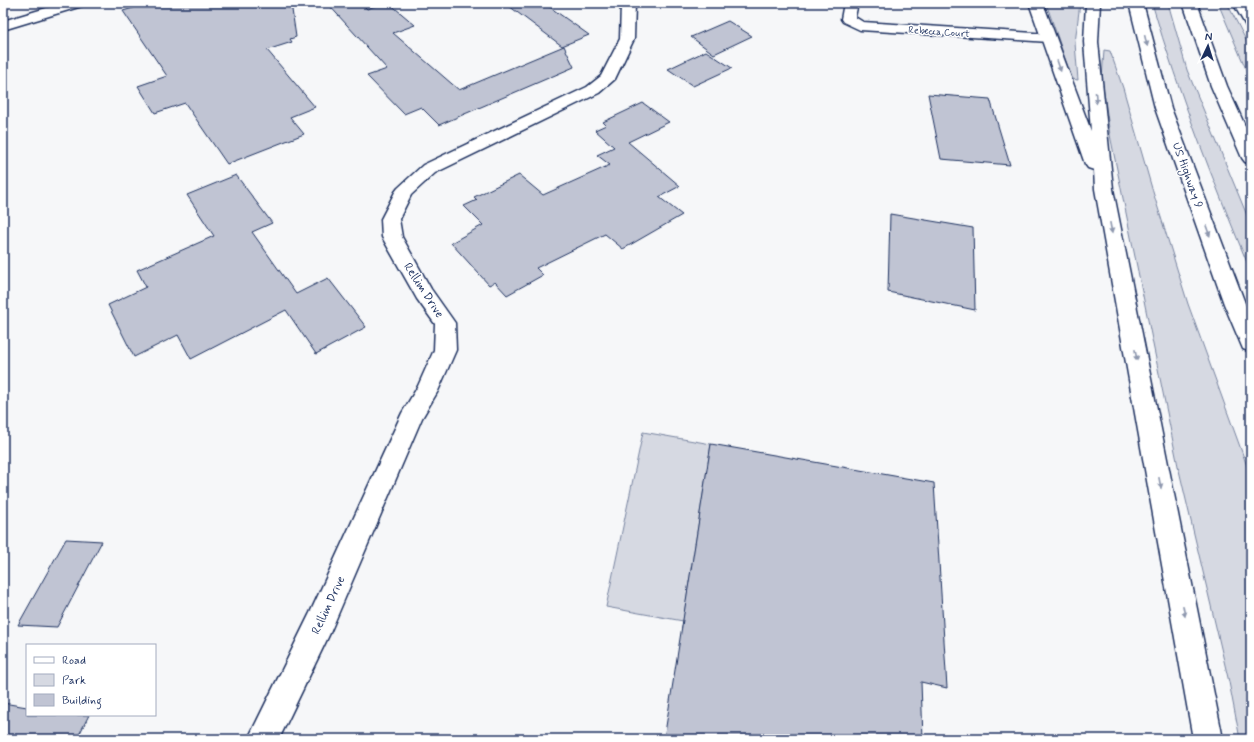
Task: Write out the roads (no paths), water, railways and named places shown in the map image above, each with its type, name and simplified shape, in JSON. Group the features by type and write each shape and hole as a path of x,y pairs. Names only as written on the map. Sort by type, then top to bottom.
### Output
{"main road":[{"path":"3,26 77,3"},
{"name":"Rellim Drive","path":"263,739 320,623 413,413 427,391 446,350 445,323 424,294 392,237 390,219 404,192 429,168 593,90 607,79 627,39 628,3"},
{"name":"Rebecca Court","path":"851,3 848,19 860,26 1049,38"},
{"path":"1036,3 1104,189"},
{"path":"1093,3 1091,42 1104,189 1208,739"},
{"name":"US Highway 9","path":"1136,3 1164,108 1234,304 1251,343"},
{"path":"1190,3 1219,86 1251,158"},
{"path":"1240,3 1251,23"},
{"path":"1219,86 1251,128"}]}
